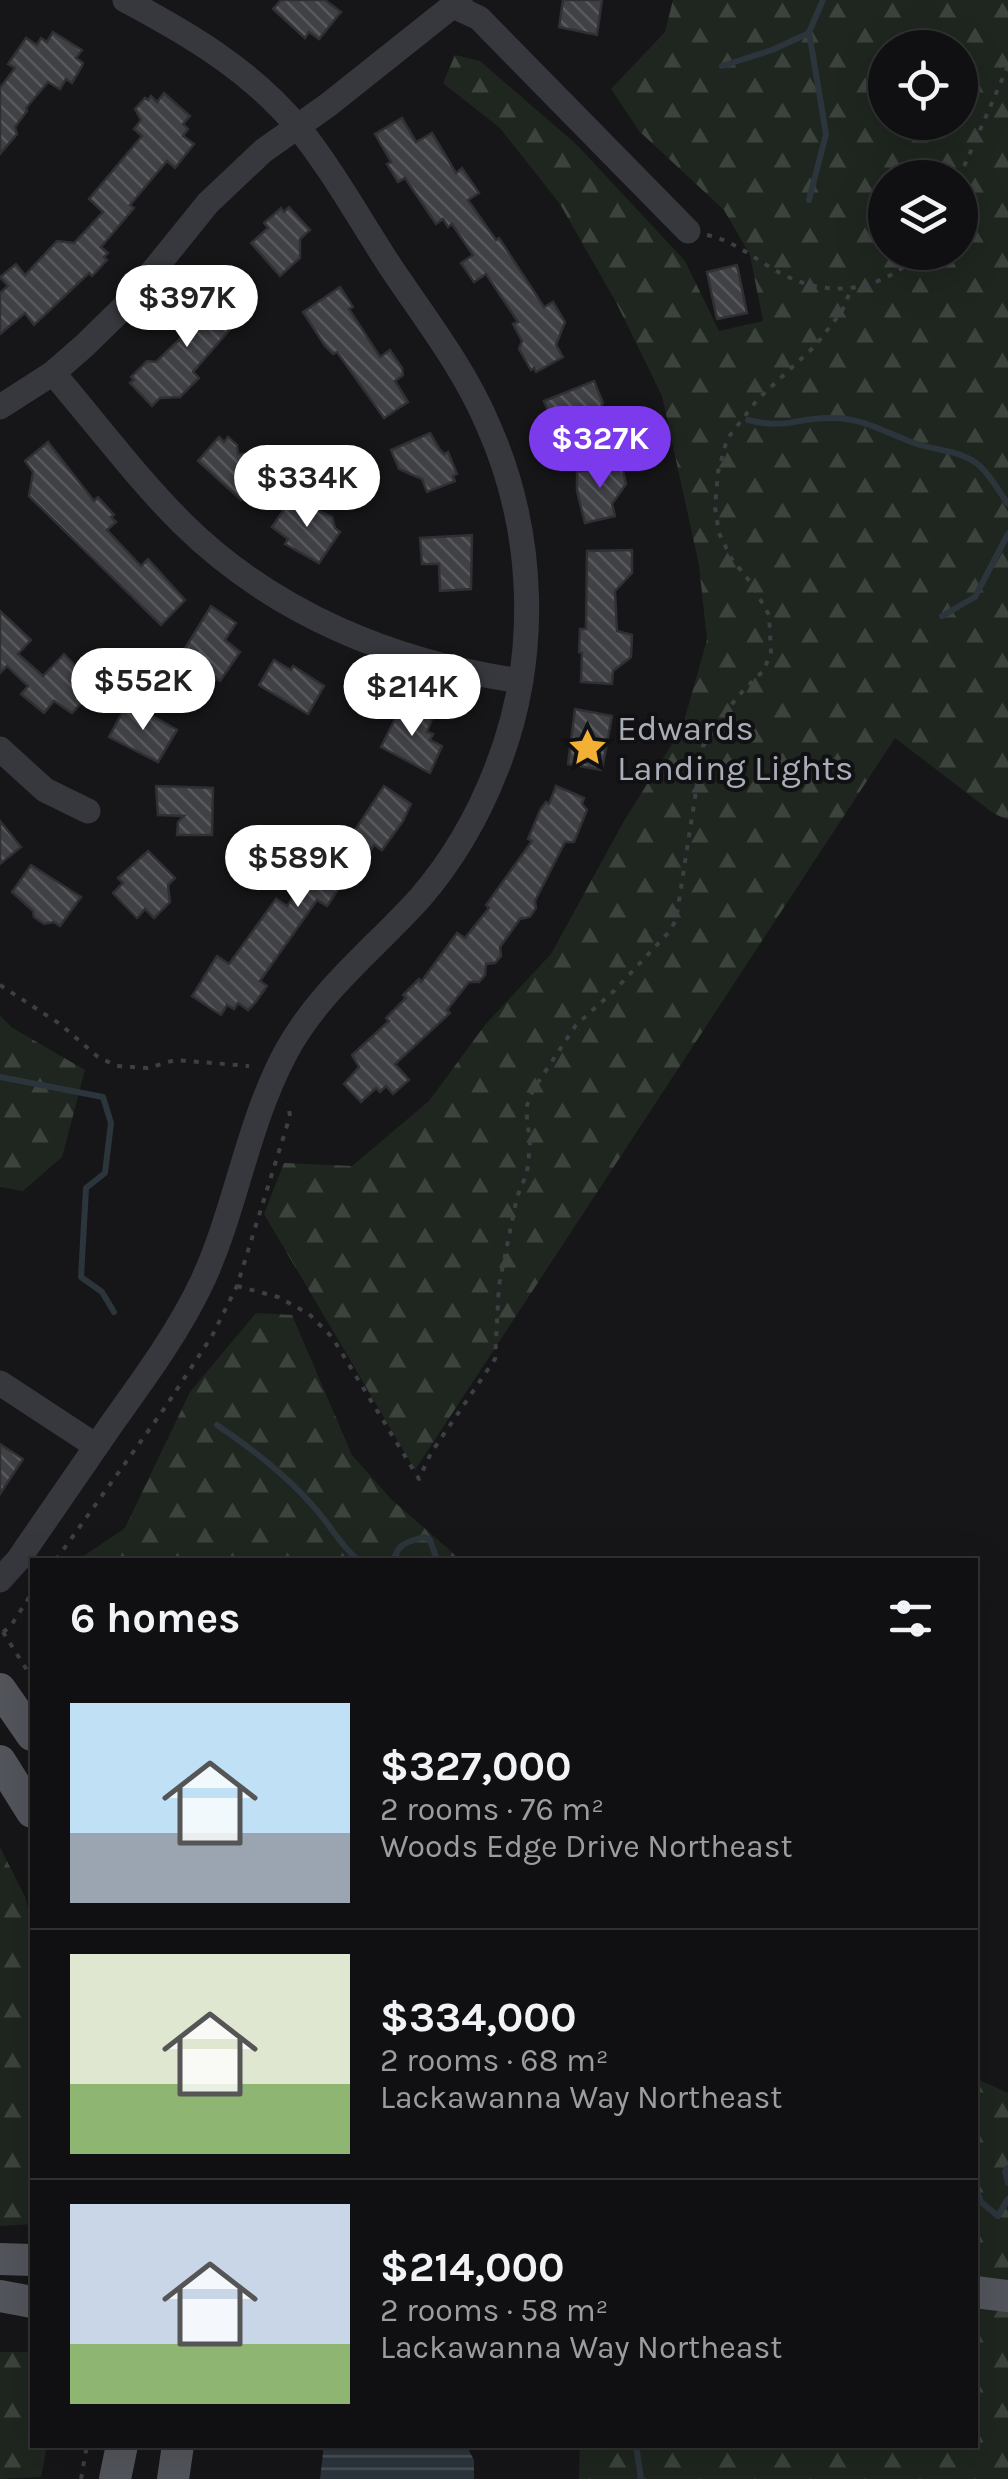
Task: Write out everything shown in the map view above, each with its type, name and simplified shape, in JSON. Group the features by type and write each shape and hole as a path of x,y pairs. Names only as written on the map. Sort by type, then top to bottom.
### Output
{"main road":[{"path":"0,1688 30,1732"},
{"path":"0,1761 30,1809"},
{"path":"0,2259 30,2260"},
{"path":"0,2293 30,2291"},
{"path":"978,2292 1008,2296"},
{"path":"0,2293 30,2301"},
{"path":"115,2479 122,2448"},
{"path":"173,2479 178,2448"}],"street":[{"path":"0,1580 166,1345 202,1282 221,1235 251,1130 290,1046 347,970 423,894 476,814 502,754 521,681 527,621 518,512 493,437 465,379 297,126 231,63 195,38 125,0"},
{"path":"0,407 53,373 124,306 208,203 263,152 457,3 478,18 688,230"},
{"path":"53,373 181,522 262,588 354,638 462,669 521,681"},
{"path":"0,748 46,790 88,811"},
{"path":"0,1383 96,1446"}],"path":[{"path":"968,160 1008,66"},
{"path":"688,230 716,236 814,288 883,282 898,270"},
{"path":"238,1286 278,1297 309,1314 332,1337 419,1479 431,1453 495,1359 499,1285 527,1173 530,1145 526,1108 532,1090 576,1024 626,978 676,920 702,746 738,697 764,670 771,652 769,615 751,582 730,558 719,533 715,507 718,472 727,439 758,399 815,346 842,311 852,287"},
{"path":"0,985 60,1024 98,1057 117,1066 148,1068 175,1060 249,1066"},
{"path":"30,1595 10,1628 1,1631 30,1675"},
{"path":"80,2479 86,2448"}],"green space":[{"path":"673,0 1008,0 1008,820 993,813 895,738 415,1470 264,1214 284,1163 352,1166 429,1101 485,1025 551,954 624,821 682,728 707,640 699,565 662,396 617,304 560,204 500,128 443,83 455,55 480,61 577,145 685,261 719,331 763,321 750,255 724,210 639,131 611,89 665,32"},
{"path":"0,1015 11,1027 85,1070 62,1157 23,1191 0,1187"},
{"path":"256,1313 292,1315 352,1455 391,1499 459,1558 81,1558 125,1528 190,1392"},
{"path":"0,1847 30,1915 30,2224 0,2226"},
{"path":"978,2079 1008,2093 1008,2479 579,2479 580,2448 978,2448"},
{"path":"0,2352 30,2352 30,2448 46,2448 41,2477 0,2479"}],"shaded area":[{"path":"324,2448 468,2448 474,2460 474,2479 320,2479"}],"building":[{"path":"281,0 325,0 341,12 319,39 309,32 305,38 273,9"},
{"path":"563,0 602,0 597,35 559,27"},
{"path":"53,32 82,50 76,58 82,66 72,83 66,79 60,89 48,82 26,108 15,127 17,134 0,154 0,88 15,68 8,64 26,38 37,45 41,38 47,42"},
{"path":"164,93 190,116 183,124 188,129 183,136 194,144 175,168 167,161 130,205 134,208 101,247 108,253 104,257 107,260 92,276 89,273 34,325 25,313 0,334 0,293 8,286 0,277 16,264 25,275 57,241 74,243 103,212 89,199 142,136 134,129 141,120 135,109 145,98 151,96 157,102"},
{"path":"402,118 416,142 432,133 456,173 462,168 479,193 468,200 496,240 499,238 544,307 553,302 565,322 556,345 563,357 536,372 531,370 519,349 522,341 513,324 518,322 486,274 474,282 461,263 473,255 452,224 448,227 443,219 436,224 405,178 398,182 375,134"},
{"path":"289,207 310,230 300,239 300,258 280,276 251,243 268,228 264,223 281,208 284,212"},
{"path":"737,265 747,313 717,319 707,272"},
{"path":"340,287 353,307 349,309 380,357 390,350 402,368 403,375 395,381 408,402 384,418 337,352 333,354 325,346 303,312"},
{"path":"222,291 244,310 238,320 193,372 199,378 180,397 160,398 152,406 130,383 134,380 131,377 147,361 156,362 187,332 175,322 190,304 200,312"},
{"path":"594,381 603,403 591,424 596,436 567,447 544,401"},
{"path":"430,433 440,450 448,452 457,474 453,476 455,481 427,492 422,479 399,469 391,450"},
{"path":"219,437 224,442 228,437 237,445 238,454 248,454 257,462 256,471 262,477 241,500 198,461"},
{"path":"48,442 94,501 98,497 114,515 111,517 116,522 107,530 141,566 148,559 185,600 161,625 29,496 33,472 25,461"},
{"path":"621,462 626,484 612,504 615,516 585,523 577,472"},
{"path":"291,499 332,517 340,532 319,563 285,544 288,539 272,527"},
{"path":"472,535 471,589 440,591 439,564 422,564 420,538"},
{"path":"632,550 632,573 615,591 617,631 632,635 631,657 613,671 612,684 581,682 580,629 586,629 587,551"},
{"path":"211,606 236,623 225,640 240,652 220,681 181,655"},
{"path":"0,611 31,640 18,654 43,676 64,654 96,687 72,713 54,701 44,713 21,694 28,686 7,666 0,673"},
{"path":"274,660 291,670 293,666 324,686 308,714 259,685"},
{"path":"128,702 177,730 158,762 109,737"},
{"path":"402,705 432,719 427,732 433,734 430,740 442,746 430,773 381,747"},
{"path":"575,709 612,716 602,770 568,764"},
{"path":"156,786 213,788 212,835 177,835 178,822 184,816 158,815"},
{"path":"384,786 411,804 403,821 382,850 374,845 355,874 351,870 327,906 317,900 260,981 267,986 255,1003 248,1010 238,1003 234,1009 227,1005 221,1015 192,996 217,956 229,964 276,899 287,906 332,843 342,850"},
{"path":"556,786 584,798 582,804 587,810 574,842 565,842 535,901 536,908 530,917 520,919 500,947 501,956 495,963 486,964 485,975 479,982 469,982 447,1010 450,1013 395,1064 409,1080 393,1094 386,1086 380,1092 376,1088 361,1102 344,1084 359,1067 352,1055 389,1021 386,1018 406,998 403,995 419,979 421,982 457,933 465,938 489,908 486,905 532,841 528,839 540,810 546,802 549,804"},
{"path":"0,821 21,847 0,864"},
{"path":"148,851 175,878 168,885 170,902 154,918 145,909 137,918 113,893 123,883 118,878"},
{"path":"31,865 81,897 60,926 54,922 44,924 34,917 33,911 12,892"},
{"path":"0,1444 23,1459 0,1494"}],"waterway":[{"path":"809,200 826,134 809,32 823,0"},
{"path":"722,66 809,33"},
{"path":"748,420 773,424 833,418 864,423 973,461 988,474 1008,504"},
{"path":"942,616 975,597 1008,534"},
{"path":"0,1077 103,1097 111,1123 105,1173 86,1188 81,1277 102,1292 114,1312"},
{"path":"217,1425 291,1483 356,1558"},
{"path":"395,1558 401,1547 424,1537 430,1540 436,1558"},
{"path":"1008,2168 1008,2183"},
{"path":"978,2194 981,2202 998,2216 1008,2199"},
{"path":"636,2448 641,2479"}],"place":[{"name":"Edwards Landing Lights","path":"587,748"}]}
